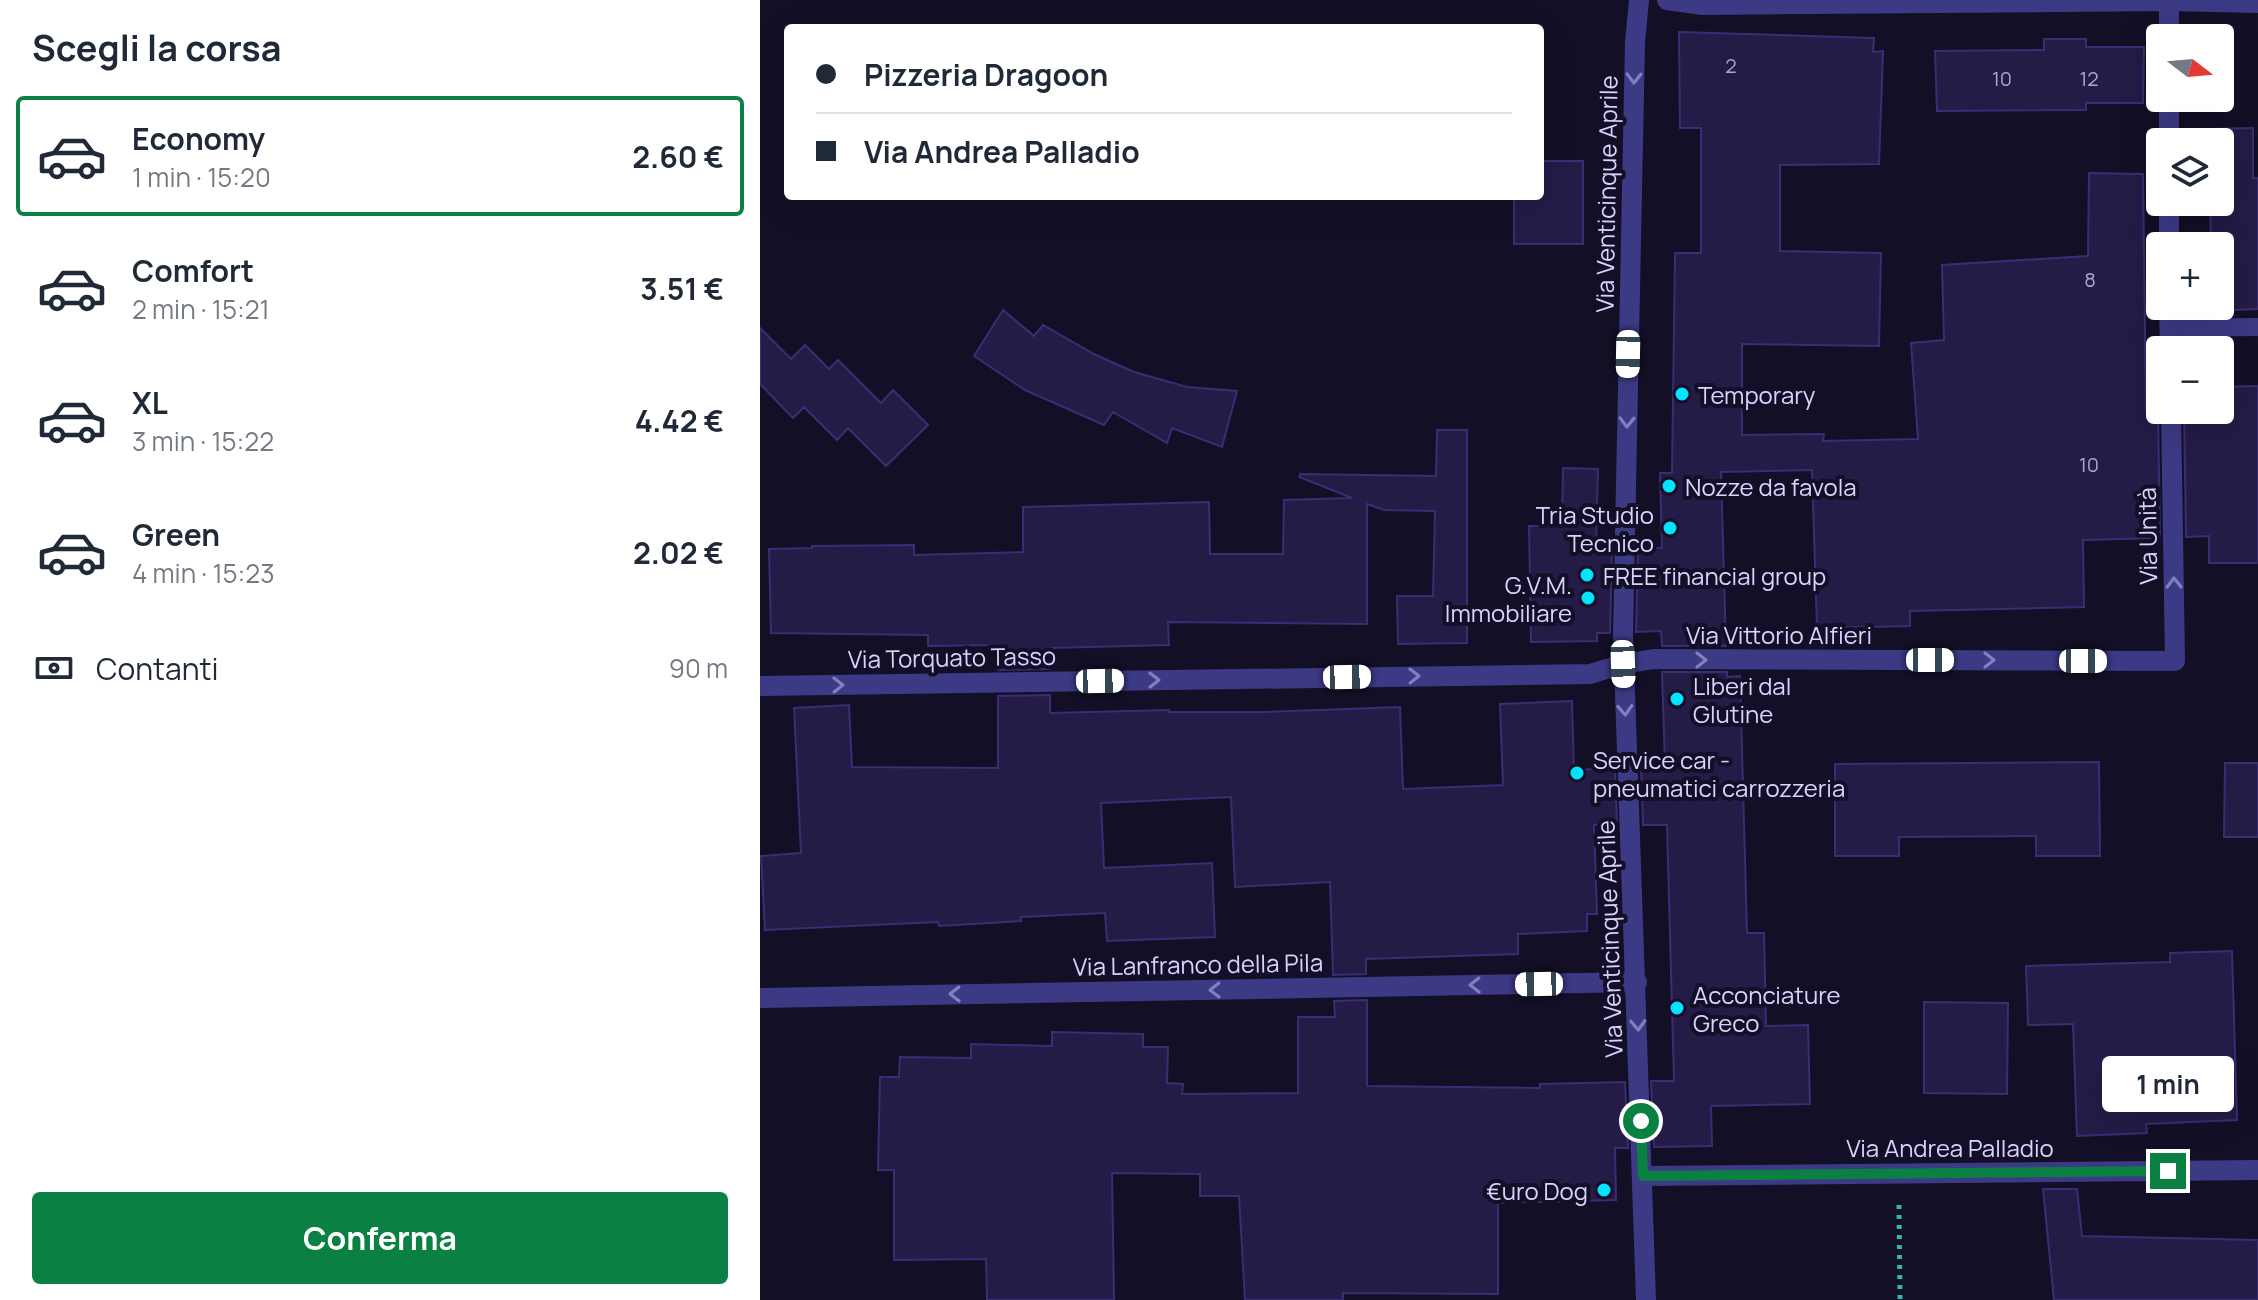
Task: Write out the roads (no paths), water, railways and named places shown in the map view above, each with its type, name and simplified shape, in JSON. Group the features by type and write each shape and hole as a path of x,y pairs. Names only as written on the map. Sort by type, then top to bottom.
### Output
{"street":[{"name":"Via Venticinque Aprile","path":"1639,0 1634,58 1623,664 1637,982 1646,1300"},
{"path":"1667,0 1703,5 2169,0 2258,3"},
{"path":"2169,0 2169,24"},
{"path":"2169,320 2169,336"},
{"name":"Via Unità","path":"2171,424 2175,661"},
{"name":"Via Vittorio Alfieri","path":"1623,664 1654,659 2175,661"},
{"name":"Via Torquato Tasso","path":"760,686 1590,674 1623,664"},
{"name":"Via Lanfranco della Pila","path":"760,998 1637,982"},
{"name":"Via Andrea Palladio","path":"1643,1176 2258,1170"}],"lane":[{"path":"2169,328 2258,327"}],"place":[{"name":"Temporary","path":"1682,394"},
{"name":"Nozze da favola","path":"1669,486"},
{"name":"Tria Studio Tecnico","path":"1670,528"},
{"name":"FREE financial group","path":"1587,575"},
{"name":"G.V.M. Immobiliare","path":"1588,598"},
{"name":"Liberi dal Glutine","path":"1677,699"},
{"name":"Service car - pneumatici carrozzeria","path":"1577,773"},
{"name":"Acconciature Greco","path":"1677,1008"},
{"name":"€uro Dog","path":"1604,1190"}]}
